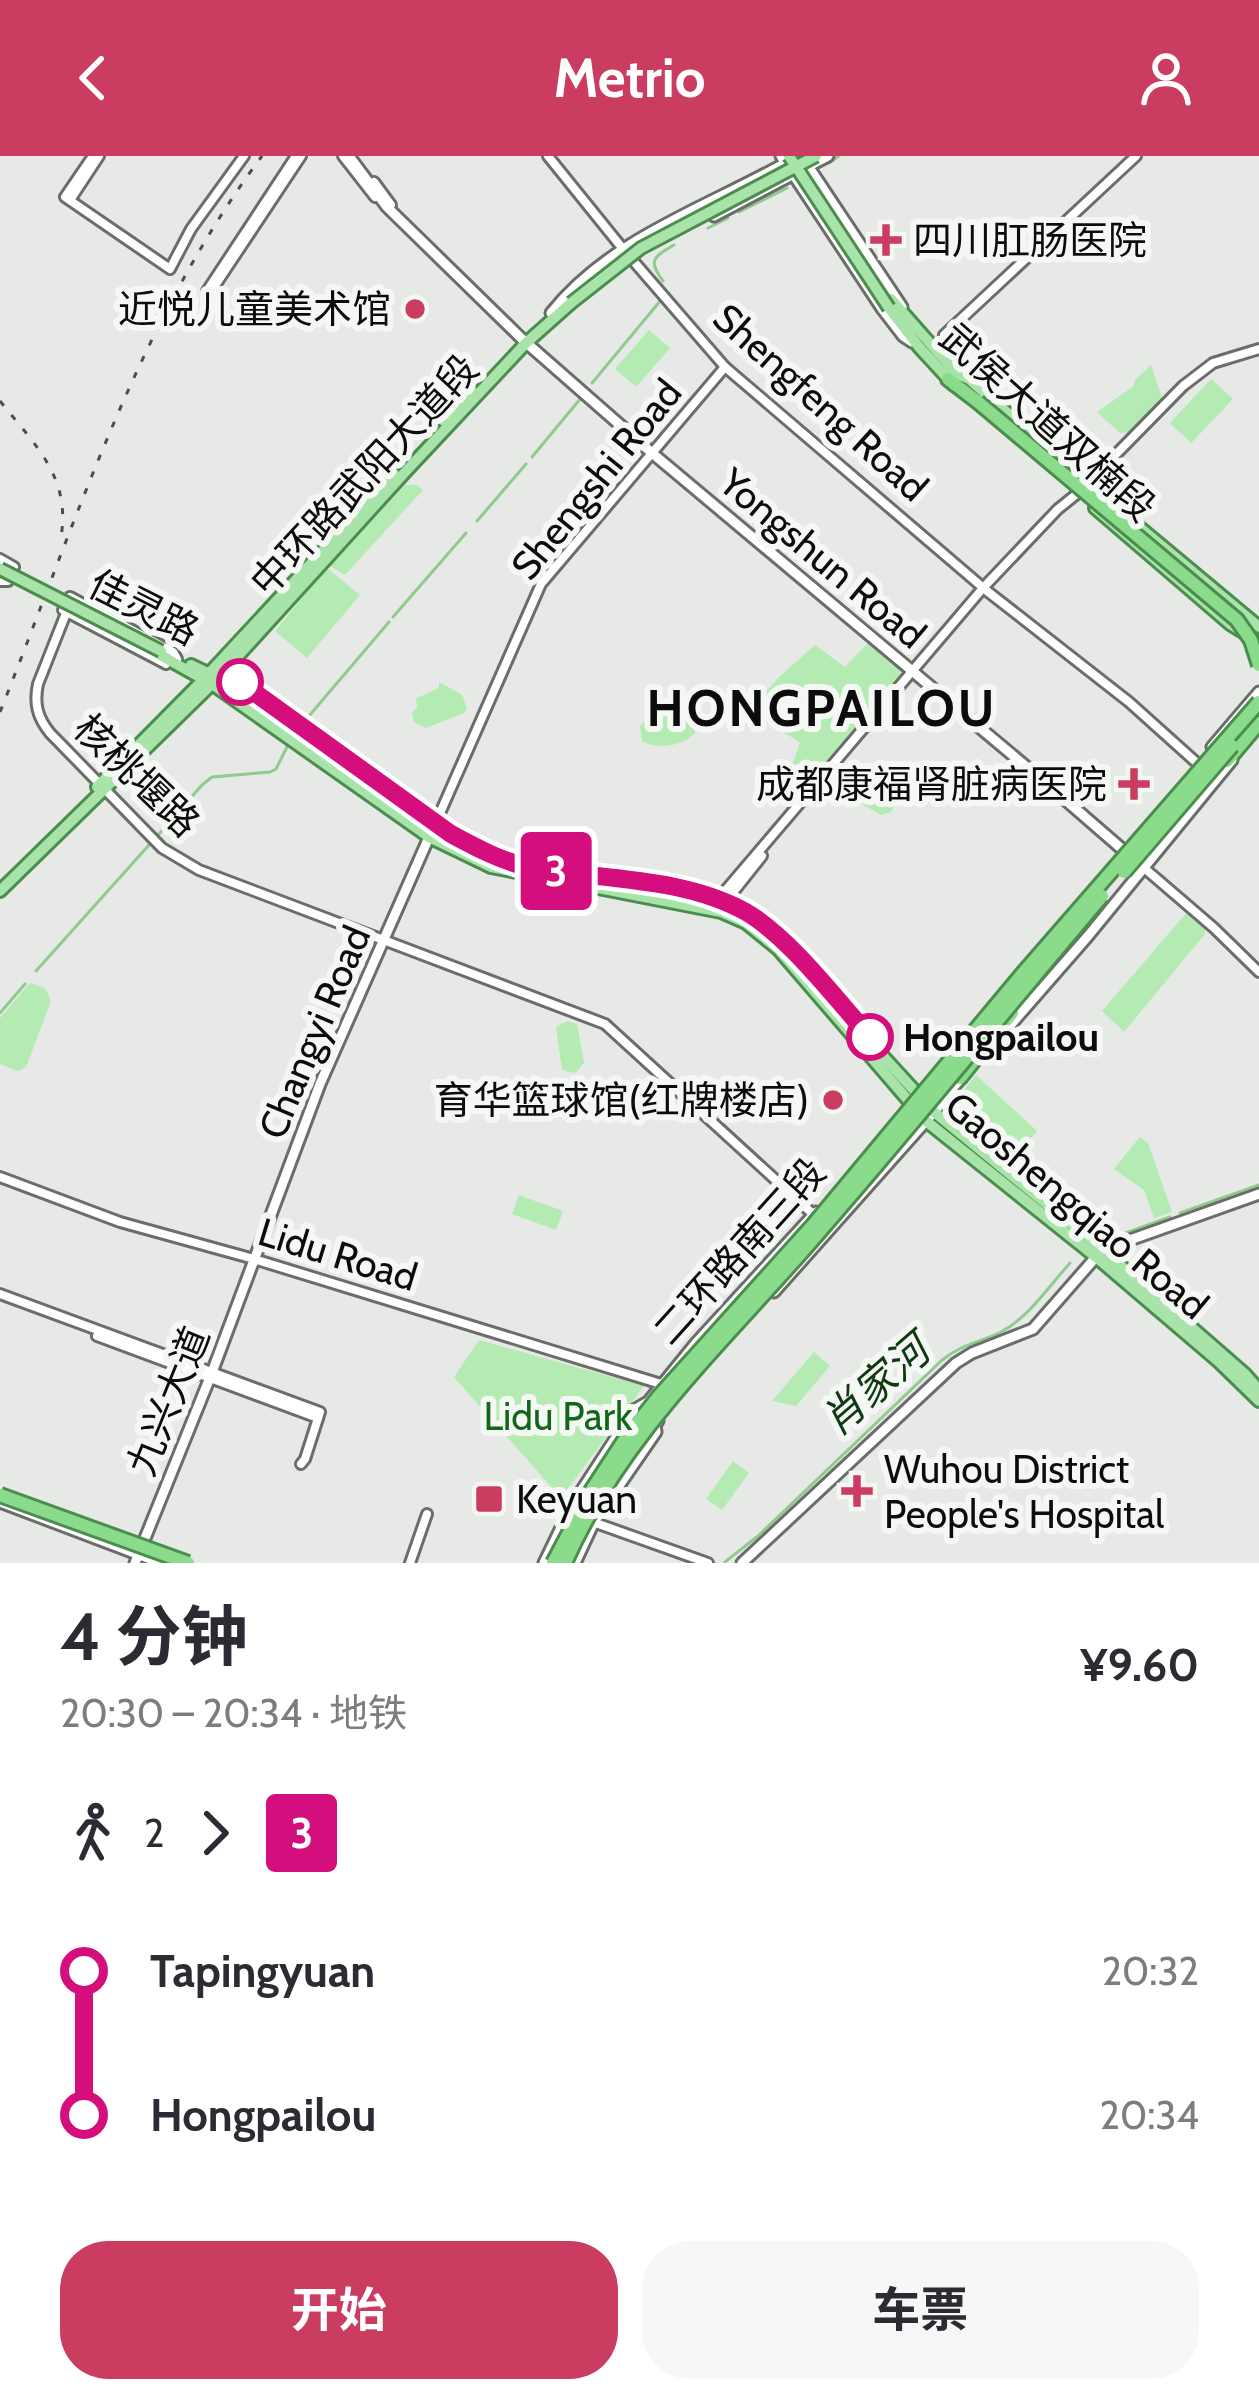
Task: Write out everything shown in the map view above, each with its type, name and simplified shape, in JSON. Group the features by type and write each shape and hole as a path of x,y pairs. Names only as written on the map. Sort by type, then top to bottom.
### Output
{"highway":[{"path":"953,377 1238,620 1259,665"},
{"path":"979,400 1259,629"},
{"path":"560,1563 590,1491 658,1396 813,1225 1259,702"},
{"path":"560,1563 608,1483 676,1389 812,1240 1259,713"},
{"path":"1184,804 1259,726"},
{"path":"960,1078 1102,896"},
{"path":"560,1563 563,1534 610,1453 648,1402"},
{"path":"560,1563 655,1424"},
{"path":"3,1499 56,1512 159,1557"},
{"path":"3,1499 183,1563"}],"main road":[{"name":"Yongshun Road","path":"349,156 389,206 526,339 1143,867"},
{"path":"552,316 566,294 623,248 798,158 828,156"},
{"path":"552,316 574,306 633,260 793,176 798,158"},
{"path":"798,158 793,176 903,336 919,338"},
{"path":"798,158 896,297 919,338"},
{"name":"中环路武阳大道段","path":"0,887 211,679 526,339 641,248 798,158"},
{"name":"武侯大道双楠段","path":"798,158 890,303 953,377"},
{"name":"武侯大道双楠段","path":"919,338 941,358 966,398 1259,629"},
{"name":"武侯大道双楠段","path":"1084,489 1230,624 1259,642"},
{"name":"佳灵路","path":"0,574 211,679 430,834 491,867 747,915 788,946 913,1098"},
{"name":"二环路南三段","path":"560,1563 564,1519 634,1410 648,1402 814,1215 1259,692"},
{"name":"二环路南三段","path":"560,1563 656,1432 655,1424 980,1060 1259,726"},
{"name":"Changyi Road","path":"254,1259 320,1084 430,834"},
{"name":"Gaoshengqiao Road","path":"913,1098 1259,1390"},
{"path":"742,1563 956,1363 1036,1327 1100,1254 1259,1194"},
{"name":"Gaoshengqiao Road","path":"1100,1254 1259,1401"},
{"name":"九兴大道","path":"138,1556 254,1259"},
{"path":"3,1499 138,1556 183,1563"},
{"path":"138,1556 159,1557"}],"street":[{"path":"96,156 68,199 168,268 180,240 242,156"},
{"path":"209,292 298,156"},
{"path":"349,156 369,190 389,206"},
{"name":"Shengfeng Road","path":"548,156 725,367 985,590 1129,702 1198,764"},
{"path":"919,338 942,332 1133,156"},
{"path":"941,358 944,335 1116,170"},
{"path":"719,907 1058,509 1184,390 1215,368 1259,352"},
{"name":"Shengshi Road","path":"430,834 541,584 725,367"},
{"path":"0,559 14,570 6,583 0,574"},
{"path":"68,596 173,652 176,661 168,665 63,611 68,596"},
{"name":"核桃堰路","path":"63,611 35,697 43,724 162,848 181,861 604,1024 814,1215"},
{"path":"1143,867 1259,972"},
{"name":"Lidu Road","path":"0,1177 120,1222 661,1384"},
{"path":"0,1296 317,1414"},
{"path":"317,1414 305,1459 301,1464 300,1457 317,1414"},
{"path":"410,1563 427,1514"},
{"path":"564,1519 594,1522 708,1563"}],"green space":[{"path":"649,330 670,348 636,387 615,369"},
{"path":"1151,365 1162,398 1128,432 1120,433 1097,412 1134,386"},
{"path":"1211,379 1233,399 1191,443 1170,423"},
{"path":"405,485 423,490 345,575 330,566"},
{"path":"327,568 360,595 307,658 275,631"},
{"path":"869,642 900,670 901,679 817,778 792,766 800,742 748,712 815,645 845,667"},
{"path":"439,682 462,695 467,708 426,728 414,722 415,699 439,688"},
{"path":"682,711 693,721 695,733 690,737 663,746 642,741 640,726 650,716"},
{"path":"858,769 901,794 891,812 881,815 852,798 850,785"},
{"path":"1188,911 1204,926 1205,934 1124,1032 1102,1011"},
{"path":"30,983 45,988 51,1001 26,1067 18,1071 0,1064 0,1018"},
{"path":"567,1021 577,1024 584,1063 575,1073 562,1070 556,1027"},
{"path":"976,1075 1037,1131 1015,1157 1005,1159 952,1111"},
{"path":"1140,1137 1148,1143 1172,1212 1154,1218 1144,1190 1114,1169"},
{"path":"519,1195 563,1211 556,1230 512,1214"},
{"name":"Lidu Park","path":"479,1340 644,1386 561,1498 454,1377"},
{"path":"814,1352 830,1366 796,1406 772,1401"},
{"path":"733,1461 749,1473 722,1510 706,1499"}],"waterway":[{"path":"829,163 839,156"},
{"path":"739,212 787,188"},
{"path":"708,228 728,218"},
{"path":"663,281 655,260 674,245"},
{"path":"592,383 661,300"},
{"path":"532,457 581,398"},
{"path":"477,521 526,464"},
{"path":"393,617 466,533"},
{"path":"303,723 389,622"},
{"path":"158,835 212,777 270,772 287,747"},
{"path":"36,971 149,845"},
{"path":"0,1013 25,984"},
{"name":"肖家河","path":"1180,1213 1259,1185"},
{"name":"肖家河","path":"1109,1239 1170,1217"},
{"name":"肖家河","path":"725,1562 941,1361 1011,1326 1070,1263"}],"railway":[{"path":"0,712 145,355 179,286 262,156"},
{"path":"0,401 55,479 63,516 61,537"}],"metro line":[{"name":"3","path":"240,682 451,834 478,848 526,866 692,892 748,913 795,955 870,1037"}],"place":[{"name":"四川肛肠医院","path":"886,240"},
{"name":"近悦儿童美术馆","path":"415,309"},
{"name":"成都康福肾脏病医院","path":"1134,784"},
{"name":"Hongpailou","path":"870,1037"},
{"name":"育华篮球馆(红牌楼店)","path":"833,1100"},
{"name":"Wuhou District People's Hospital","path":"857,1491"},
{"name":"Keyuan","path":"489,1499"}],"district":[{"name":"HONGPAILOU","path":"822,708"}]}
